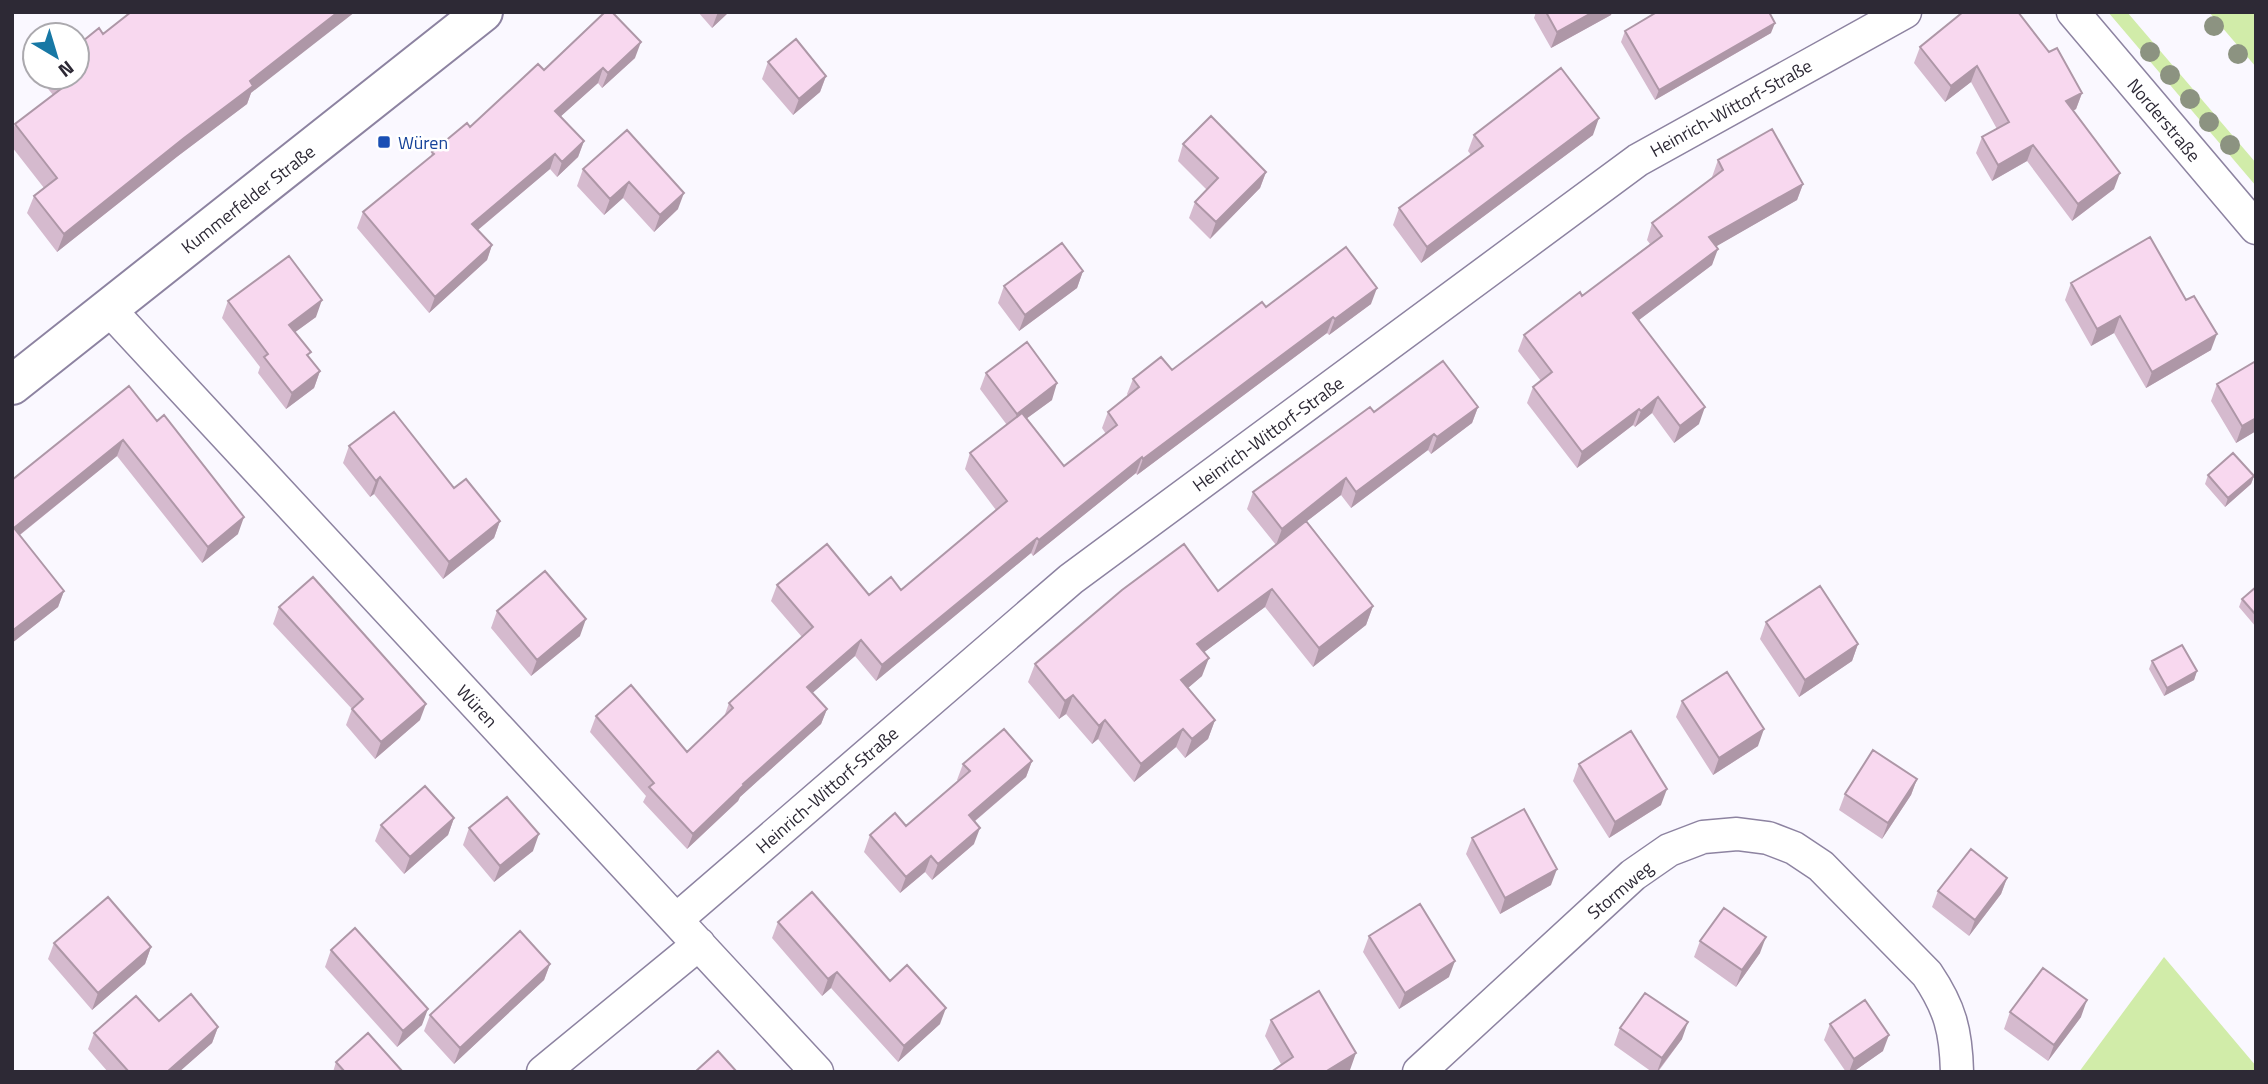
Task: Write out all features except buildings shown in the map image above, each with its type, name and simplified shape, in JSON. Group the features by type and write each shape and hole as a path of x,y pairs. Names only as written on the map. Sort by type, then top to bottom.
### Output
{"street":[{"name":"Kummerfelder Straße","path":"12,385 483,12"},
{"name":"Heinrich-Wittorf-Straße","path":"676,920 1071,579 1627,168 1663,145 1905,12"},
{"name":"Norderstraße","path":"2073,12 2256,228"},
{"name":"Würen","path":"109,309 817,1072"},
{"name":"Stormweg","path":"1419,1072 1633,875 1669,850 1703,837 1737,834 1768,838 1794,848 1821,866 1927,974 1941,995 1951,1019 1956,1044 1956,1072"},
{"path":"543,1072 699,944"}],"green space":[{"path":"2108,12 2127,12 2256,163 2256,186"},
{"path":"2209,12 2256,12 2256,67"},
{"path":"2164,957 2256,1066 2256,1072 2079,1072"}],"place":[{"name":"Würen","path":"384,142"}]}
